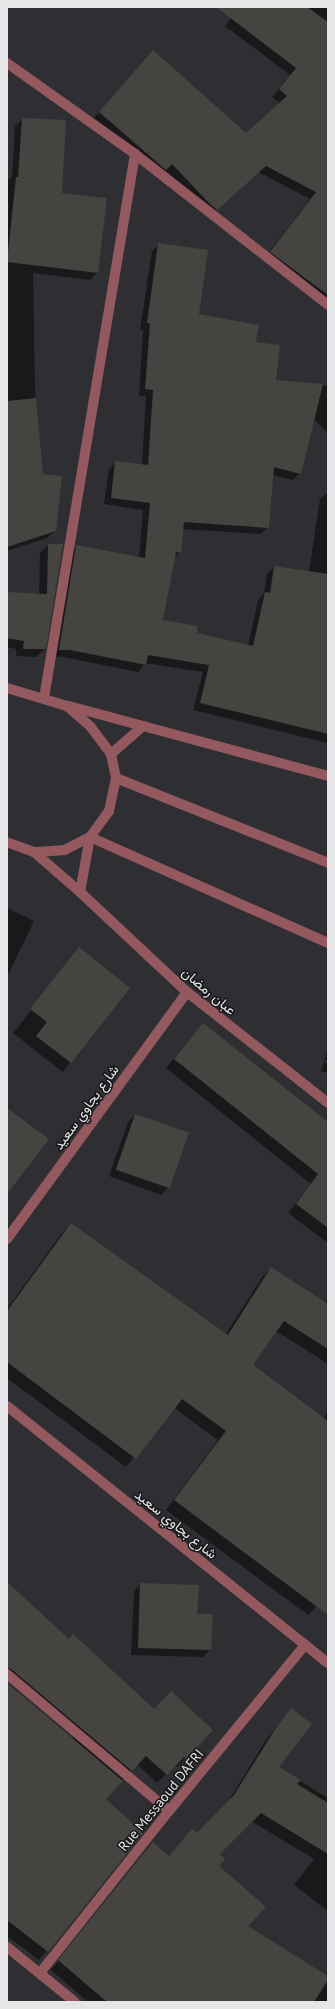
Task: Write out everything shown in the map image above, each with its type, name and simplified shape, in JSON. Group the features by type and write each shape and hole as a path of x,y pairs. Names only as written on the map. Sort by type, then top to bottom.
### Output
{"street":[{"path":"7,63 135,154 328,306"},
{"path":"44,698 135,154"},
{"path":"7,688 67,706 328,776"},
{"path":"7,842 34,852 66,850 90,837 109,811 116,778 111,754 90,726 67,706"},
{"path":"111,754 142,726"},
{"path":"116,778 328,863"},
{"path":"80,892 90,837"},
{"path":"90,837 328,944"},
{"name":"عبان رمضان","path":"34,852 80,892 187,992 328,1102"},
{"name":"شارع بجاوي سعيد","path":"7,1239 187,992"},
{"name":"شارع بجاوي سعيد","path":"7,1406 328,1663"},
{"name":"Rue Messaoud DAFRI","path":"40,1974 169,1811 305,1645"},
{"path":"7,1674 169,1811"},
{"path":"7,1947 76,2002"}],"building":[{"path":"216,7 307,7 328,22 328,295 270,252 316,192 266,166 217,210 172,164 166,170 99,112 153,50 246,133 287,96 279,89 296,68"},
{"path":"22,118 66,120 62,193 107,198 98,273 7,262 16,177 18,177"},
{"path":"158,243 208,250 199,314 259,325 256,342 280,345 276,380 323,384 301,474 274,467 269,528 184,522 181,553 176,552 163,620 198,626 197,633 253,646 265,592 270,593 274,566 328,574 328,734 200,703 209,665 148,655 146,665 70,650 59,650 76,545 145,558 150,503 111,498 115,461 148,465 153,390 145,389 150,323 147,323"},
{"path":"36,398 43,474 62,476 56,531 7,547 7,401"},
{"path":"48,544 63,544 46,649 23,649 24,641 7,638 7,592 47,594"},
{"path":"79,947 130,988 71,1063 36,1036 47,1022 30,1009"},
{"path":"203,1023 328,1122 328,1228 296,1204 318,1174 174,1059"},
{"path":"7,1108 49,1139 7,1194"},
{"path":"135,1114 189,1133 170,1188 116,1170"},
{"path":"71,1223 228,1335 271,1267 328,1304 328,1349 284,1321 253,1365 328,1421 328,1615 174,1500 226,1431 182,1399 136,1459 7,1362 7,1311"},
{"path":"7,1582 69,1639 73,1634 154,1709 171,1691 213,1730 186,1759 184,1757 167,1775 146,1756 132,1771 11,1669 7,1668"},
{"path":"140,1583 199,1585 197,1614 213,1614 211,1650 138,1648"},
{"path":"7,1683 123,1781 106,1799 143,1833 48,1952 7,1920"},
{"path":"291,1708 312,1724 279,1767 301,1780 297,1784 328,1803 328,1854 261,1813 220,1854 225,1859 219,1866 266,1907 248,1926 328,1976 328,1980 314,2002 107,2002 58,1960 153,1842 169,1856 192,1829 197,1833 234,1795 274,1731"}]}
